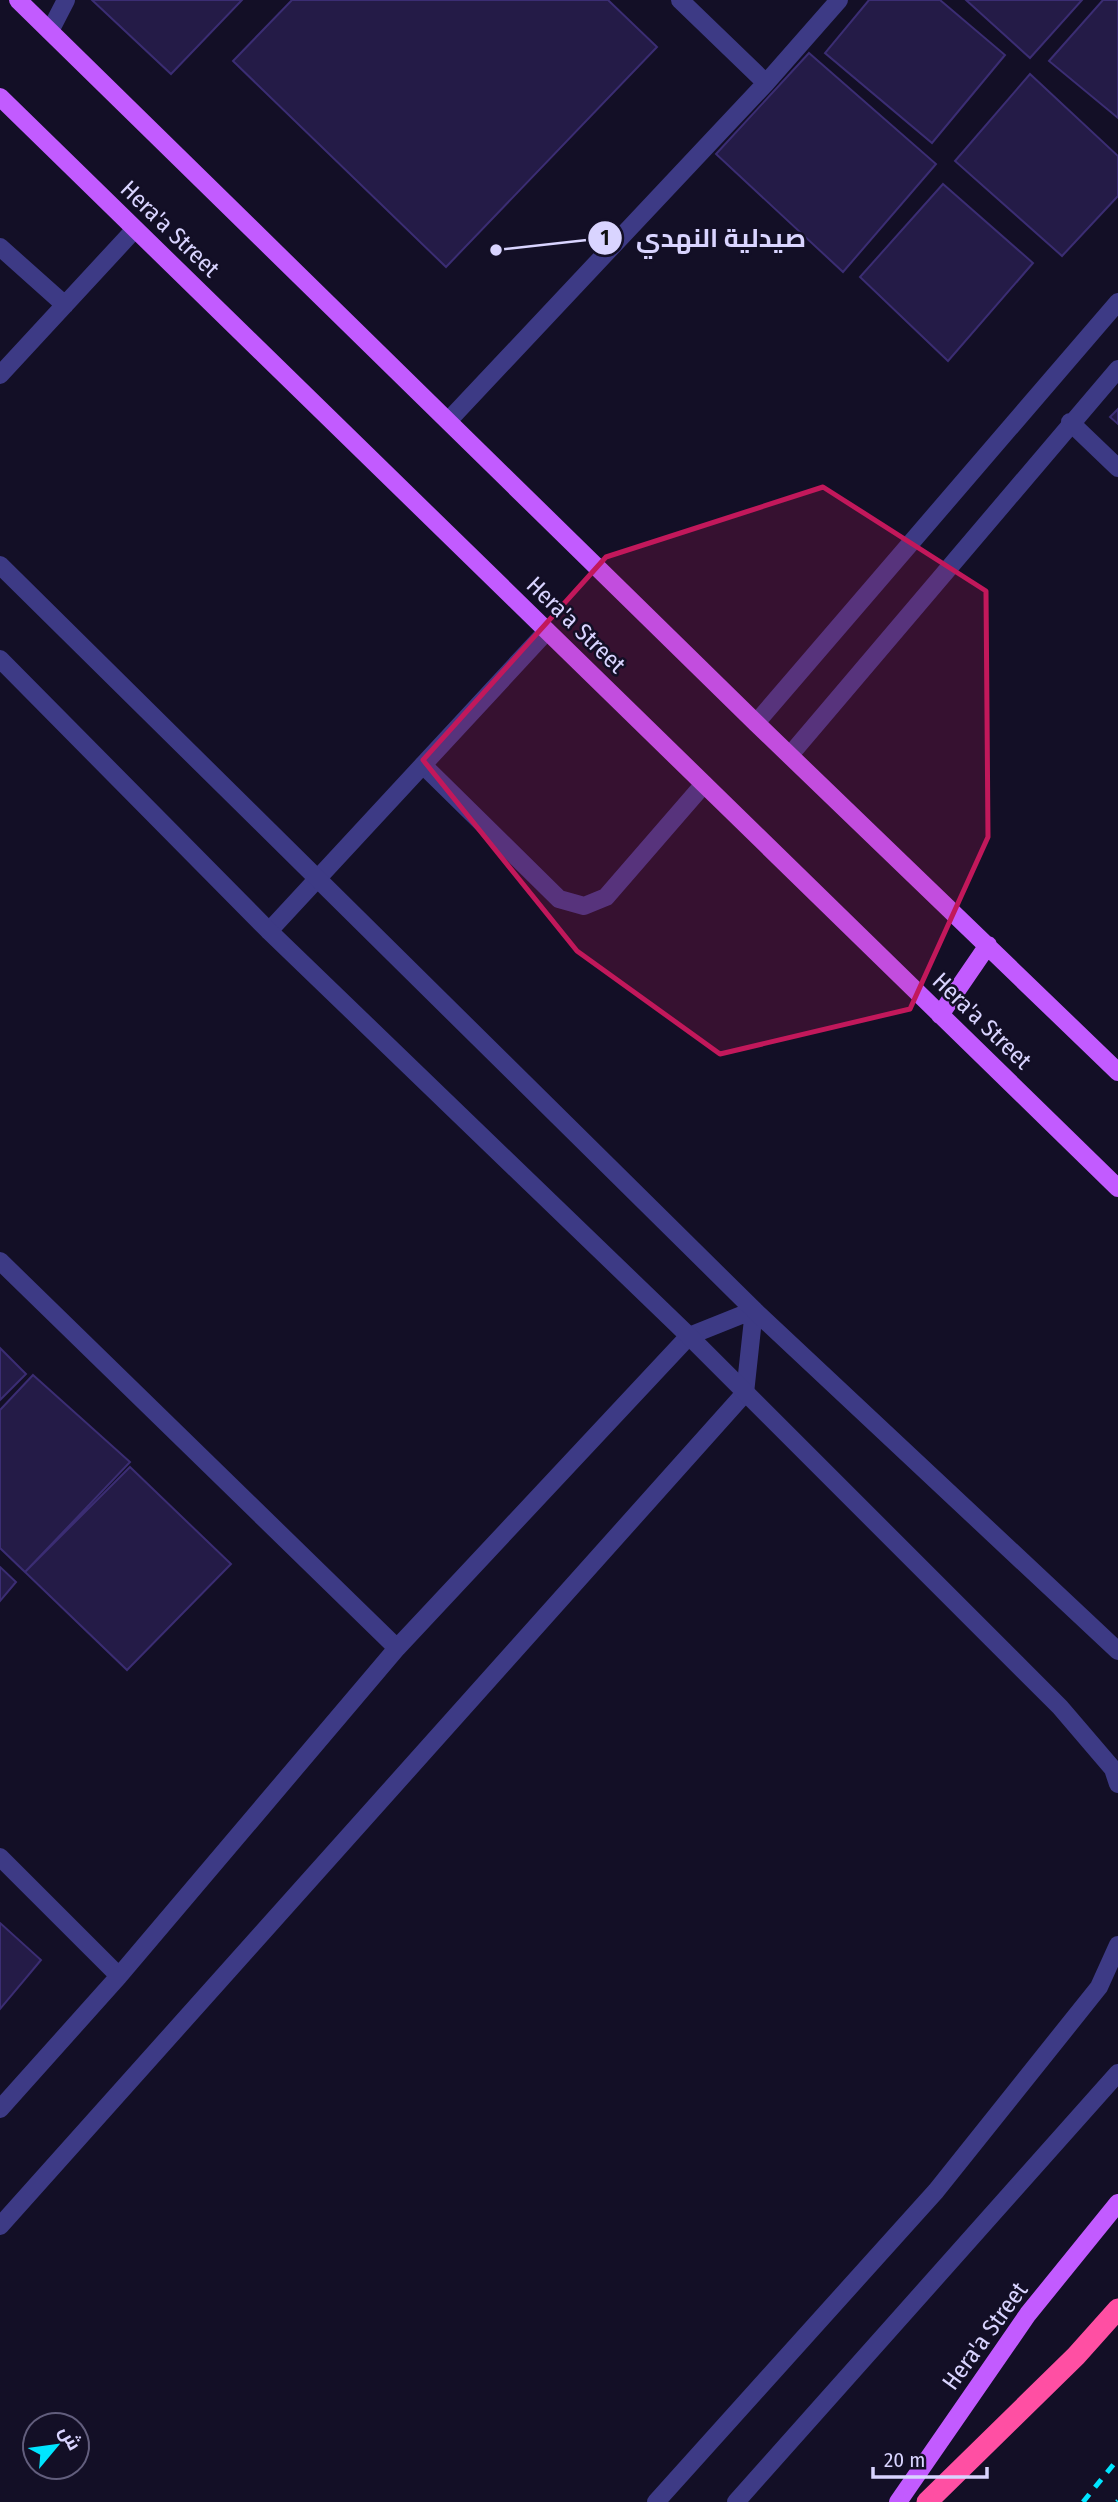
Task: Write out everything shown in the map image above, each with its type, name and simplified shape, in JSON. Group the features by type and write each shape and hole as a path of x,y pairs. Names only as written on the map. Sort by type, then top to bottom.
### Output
{"highway":[{"path":"928,2502 1076,2356 1118,2309"}],"main road":[{"path":"18,0 756,723 1118,1072"},
{"name":"Hera'a Street","path":"0,97 1118,1188"},
{"path":"940,1015 988,945"},
{"name":"Hera'a Street","path":"898,2502 1028,2314 1118,2203"}],"street":[{"path":"50,31 65,0"},
{"path":"680,0 766,83"},
{"path":"449,420 766,83 839,0"},
{"path":"0,375 135,229"},
{"path":"0,247 65,305"},
{"path":"756,723 1118,302"},
{"path":"790,755 1070,422 1118,369"},
{"path":"1070,422 1118,468"},
{"path":"0,565 754,1310 1118,1651"},
{"path":"269,931 547,631"},
{"path":"0,659 269,931 689,1336 1060,1707 1113,1769 1118,1784"},
{"path":"423,765 559,899 584,906 606,897 704,784"},
{"path":"0,1261 397,1648"},
{"path":"0,2109 119,1976 397,1648 689,1336 754,1310"},
{"path":"0,2226 746,1393 754,1310"},
{"path":"0,1857 119,1976"},
{"path":"656,2502 936,2191 1100,1987 1118,1945"},
{"path":"736,2502 1118,2073"}],"highlighted area":[{"path":"823,487 986,591 988,837 910,1009 720,1054 577,951 423,760 606,557"}],"building":[{"path":"92,0 242,0 171,74"},
{"path":"292,0 608,0 657,47 446,267 233,61"},
{"path":"869,0 940,0 1005,55 932,143 825,53"},
{"path":"966,0 1082,0 1030,58"},
{"path":"1103,0 1118,0 1118,118 1049,61"},
{"path":"809,53 936,164 843,272 716,154"},
{"path":"1030,74 1118,156 1118,196 1062,256 955,161"},
{"path":"943,184 1033,263 948,361 860,277"},
{"path":"1118,409 1118,424 1110,417"},
{"path":"0,1348 26,1374 0,1400"},
{"path":"33,1375 130,1462 25,1572 0,1548 0,1410"},
{"path":"130,1467 231,1564 127,1670 25,1572"},
{"path":"0,1567 16,1582 0,1601"},
{"path":"0,1923 41,1960 0,2009"}],"railway":[{"path":"1083,2502 1118,2459"}],"place":[{"name":"صيدلية النهدي","path":"496,250"}]}
